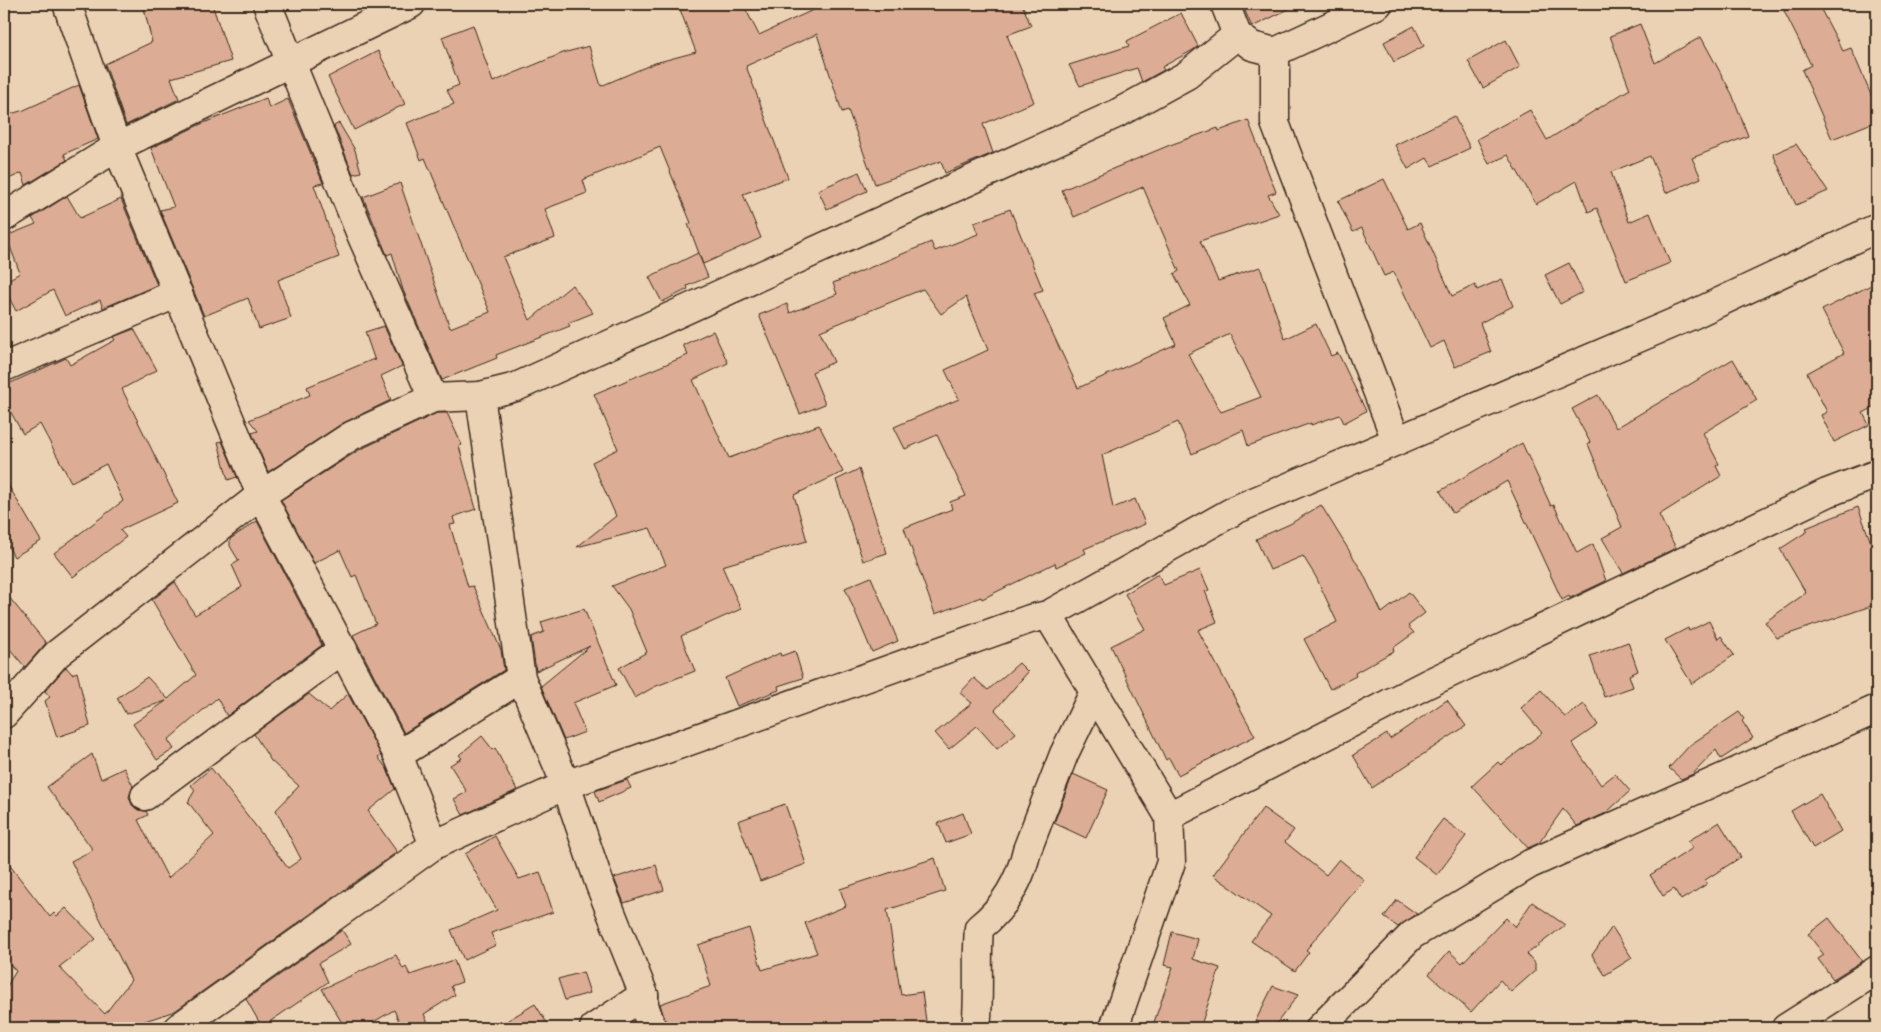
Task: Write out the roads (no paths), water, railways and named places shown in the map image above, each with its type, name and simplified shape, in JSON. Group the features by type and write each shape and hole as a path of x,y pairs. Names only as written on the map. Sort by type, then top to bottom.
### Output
{"street":[{"path":"67,4 118,147 260,495 398,755 434,845"},
{"path":"267,4 292,61 360,232 433,398"},
{"path":"4,217 118,147 411,4"},
{"path":"1225,4 1237,35 1252,46 1275,52 1378,4"},
{"path":"4,714 57,654 260,495 351,436 433,398 480,396 516,386 1116,114 1187,75 1237,35"},
{"path":"1275,52 1275,123 1396,440"},
{"path":"178,1028 434,845 566,785 1020,622 1048,615 1237,509 1692,315 1877,228"},
{"path":"4,367 178,293"},
{"path":"480,396 521,678 566,785 600,885 644,995 644,1005 652,1028"},
{"path":"1169,816 1427,684 1826,493 1877,474"},
{"path":"1048,615 1169,816 1171,862 1114,1028"},
{"path":"145,796 343,649"},
{"path":"398,755 521,678"},
{"path":"976,1028 979,998 977,949 979,928 994,916 1012,890 1023,866 1027,850 1064,754 1094,692"},
{"path":"1320,1028 1412,935 1530,864 1877,709"},
{"path":"1786,1028 1877,970"},
{"path":"594,1028 644,995"}]}
